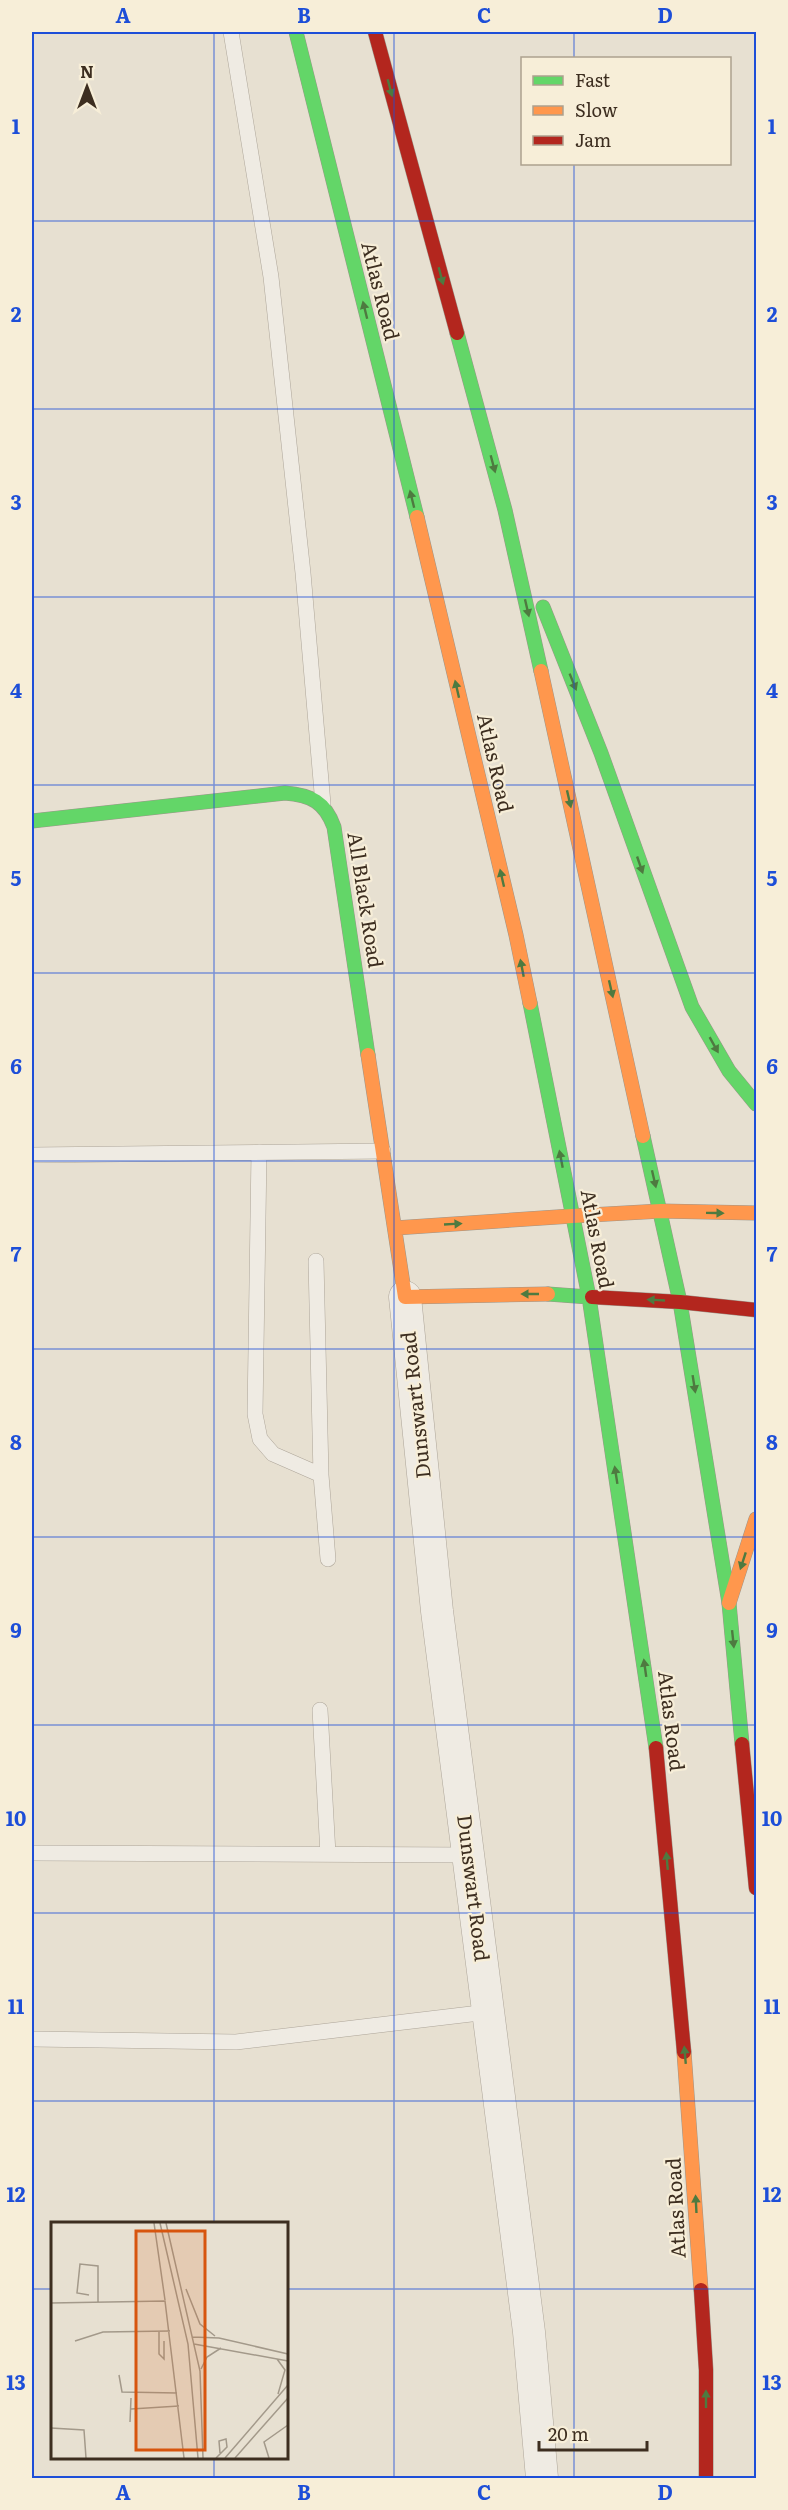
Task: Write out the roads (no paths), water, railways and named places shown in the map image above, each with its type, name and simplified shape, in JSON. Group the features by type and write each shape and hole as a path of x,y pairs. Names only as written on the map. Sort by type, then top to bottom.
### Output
{"main road":[{"name":"Atlas Road","path":"296,32 417,517 513,924 589,1297 657,1751 690,2114 706,2370 706,2478"},
{"path":"375,32 505,510 680,1302 729,1603 756,1888"},
{"path":"505,510 601,753 692,1007 729,1071 756,1104"},
{"path":"32,820 285,793 302,793 314,797 323,804"},
{"name":"All Black Road","path":"323,804 334,827 405,1297"},
{"path":"395,1228 661,1211 756,1213"},
{"path":"405,1297 547,1294 680,1302 756,1310"},
{"path":"729,1603 756,1519"}],"street":[{"name":"Dunswart Road","path":"405,1297 437,1611 529,2332 542,2478"}],"lane":[{"path":"231,32 271,277 303,573 323,804"},
{"path":"32,1155 383,1151"},
{"path":"259,1152 255,1414 260,1439 273,1454 321,1475"},
{"path":"316,1261 321,1475 327,1559"},
{"path":"320,1710 327,1854"},
{"path":"32,1852 469,1855"},
{"path":"32,2039 236,2042 488,2012"}]}
